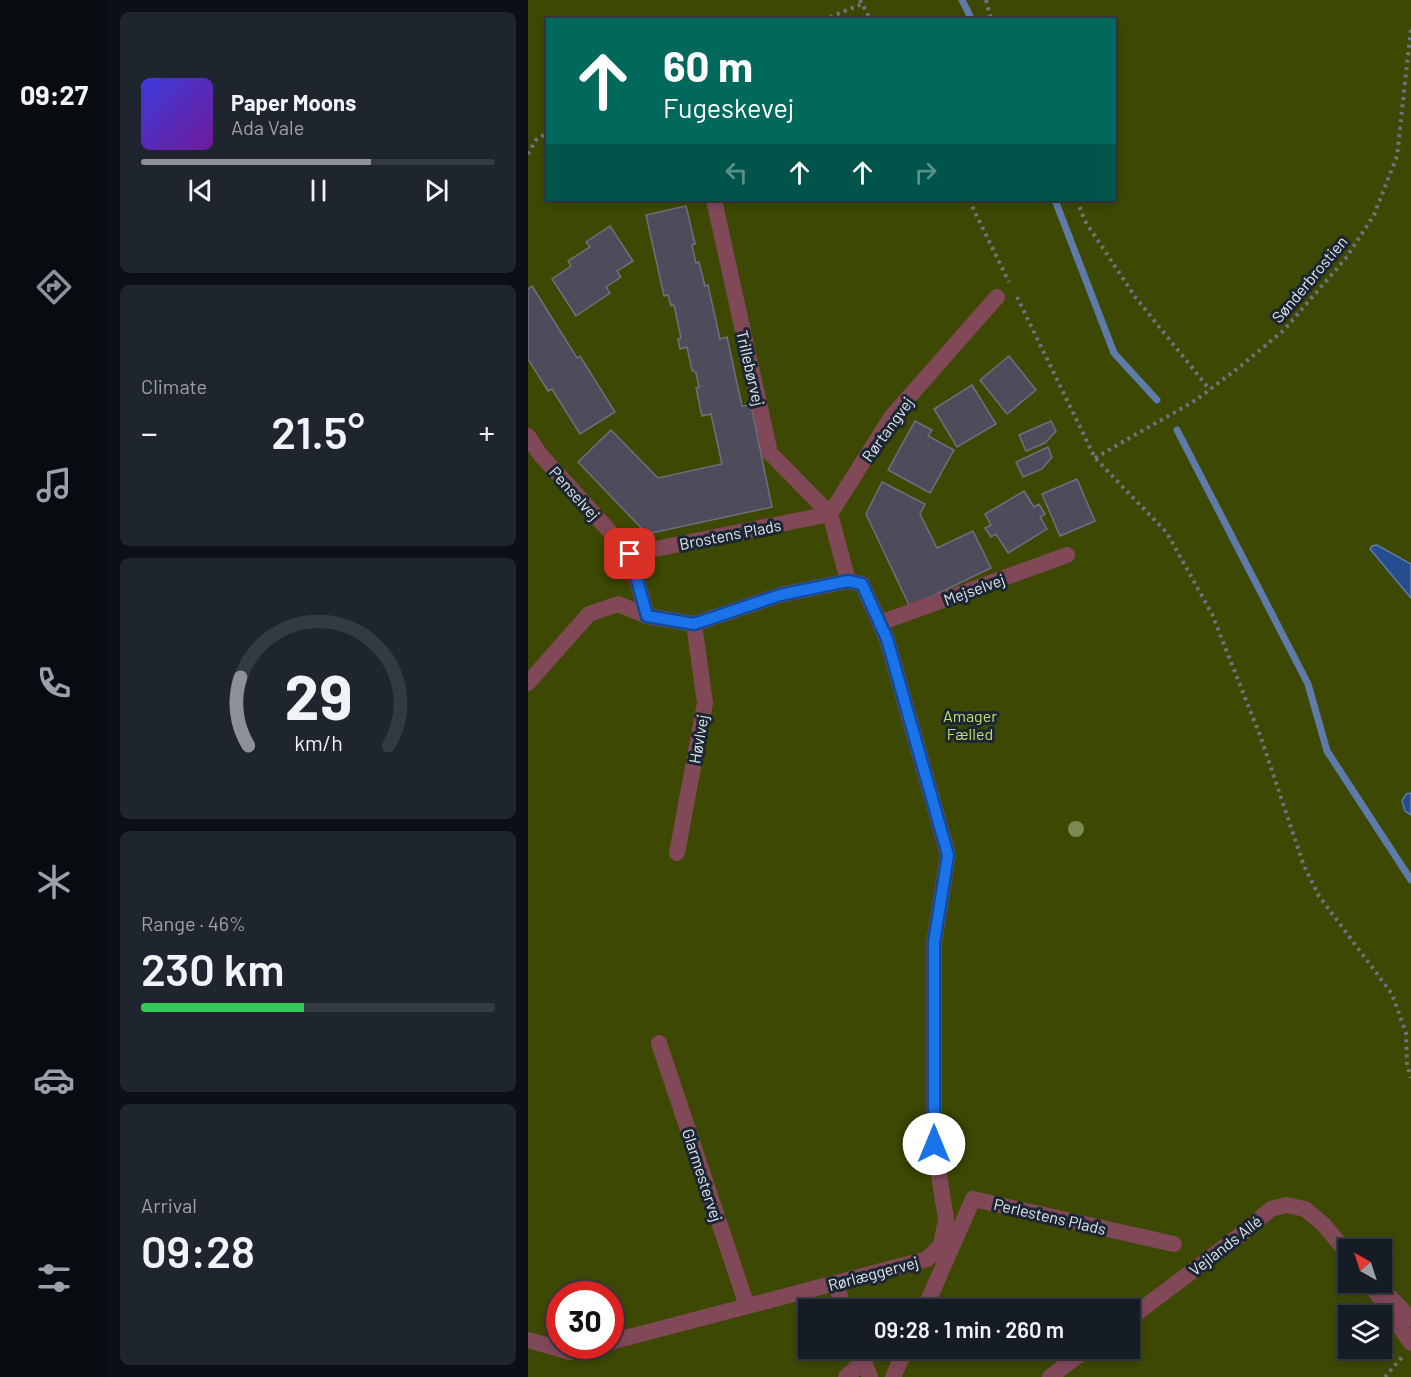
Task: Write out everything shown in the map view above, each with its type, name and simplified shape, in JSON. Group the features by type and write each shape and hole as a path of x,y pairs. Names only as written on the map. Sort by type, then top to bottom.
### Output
{"street":[{"name":"Trillebørvej","path":"714,201 770,453 830,514"},
{"name":"Rørtangvej","path":"830,514 892,416 997,297"},
{"name":"Penselvej","path":"528,436 539,453 630,554 647,616"},
{"name":"Brostens Plads","path":"630,554 830,514"},
{"path":"528,683 589,614 618,604 647,616 694,624 780,595 848,581 830,514"},
{"name":"Mejselvej","path":"880,623 1067,555"},
{"name":"Rørlæggervej","path":"624,1338 927,1259 941,1245 946,1219 934,1144 934,943 948,855 887,639 862,584 848,581"},
{"name":"Høvlvej","path":"677,853 705,703 694,624"},
{"name":"Glarmestervej","path":"659,1043 747,1306"},
{"name":"Perlestens Plads","path":"929,1299 973,1199 1174,1244"},
{"name":"Vejlands Allé","path":"1140,1310 1271,1209 1286,1204 1305,1209 1324,1225 1338,1242"},
{"path":"835,1283 841,1299"},
{"path":"1375,1293 1408,1349"},
{"path":"1386,1293 1411,1319"},
{"path":"528,1340 546,1345"},
{"path":"846,1377 858,1359"},
{"path":"863,1359 870,1377"},
{"path":"893,1377 901,1359"},
{"path":"1050,1377 1074,1359"}],"path":[{"path":"986,0 990,18"},
{"path":"827,18 861,2 870,18"},
{"name":"Sønderbrostien","path":"1095,458 1210,390 1284,330 1346,258 1374,214 1397,156 1411,28"},
{"path":"528,154 536,140 546,133"},
{"path":"969,201 1011,285"},
{"path":"1077,201 1085,221 1136,298 1210,390"},
{"path":"1016,296 1095,458 1167,533 1212,614 1262,738 1304,866 1318,896 1392,993 1406,1033 1407,1065 1411,1078"},
{"path":"1385,1377 1408,1349"}],"green space":[{"name":"Amager Fælled","path":"528,0 1411,0 1411,1377 528,1377"}],"water":[{"path":"1377,545 1411,564 1411,598 1370,549"},
{"path":"1411,793 1411,815 1405,811 1402,801 1406,794"}],"building":[{"path":"686,206 695,244 692,245 696,263 699,262 705,286 708,285 720,339 727,337 742,406 751,405 772,507 647,534 578,462 611,430 658,478 722,464 711,414 702,416 696,388 699,387 696,373 692,370 687,347 680,349 678,339 681,338 674,305 671,306 668,295 664,296 646,215"},
{"path":"610,226 633,261 617,271 621,277 606,287 610,293 576,316 552,279 571,266 568,261 590,247 586,242"},
{"path":"532,286 577,358 580,356 615,412 580,434 552,389 548,391 528,359 528,289"},
{"path":"1009,356 1036,390 1007,414 980,380"},
{"path":"972,385 996,424 957,447 934,409"},
{"path":"915,421 932,430 928,436 954,450 930,493 888,470"},
{"path":"1051,421 1056,431 1045,443 1026,451 1019,435"},
{"path":"1048,447 1052,457 1042,469 1023,477 1016,462"},
{"path":"1077,479 1095,521 1060,536 1042,494"},
{"path":"882,482 925,504 920,514 937,548 973,531 991,568 910,607 866,514"},
{"path":"1024,491 1034,507 1039,504 1045,514 1040,517 1047,529 1008,553 996,534 991,537 985,528 991,525 985,514"}],"waterway":[{"path":"962,0 971,18"},
{"path":"1055,201 1114,353 1157,400"},
{"path":"1177,430 1308,684 1327,751 1411,880"}],"route":[{"path":"630,554 647,616 694,624 780,595 848,581 862,584 887,639 917,752 948,855 934,943 934,1144"}]}
